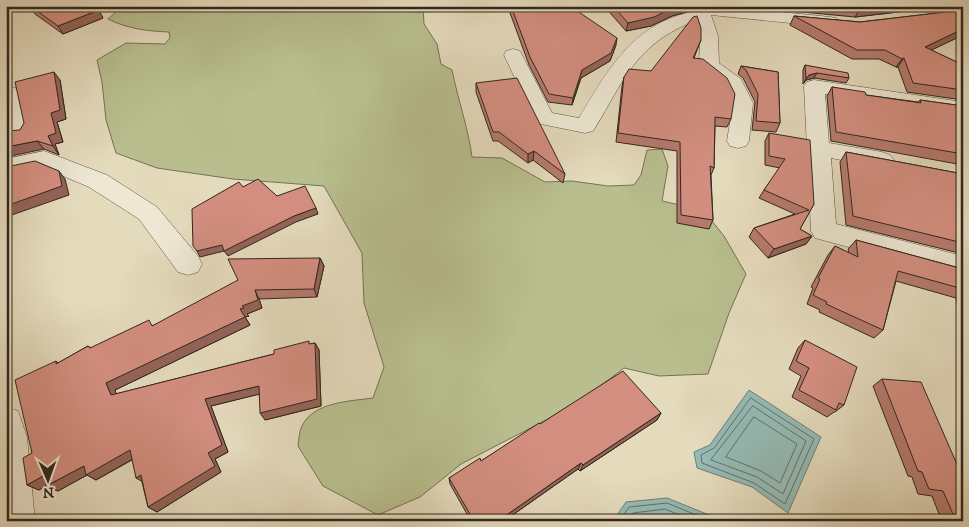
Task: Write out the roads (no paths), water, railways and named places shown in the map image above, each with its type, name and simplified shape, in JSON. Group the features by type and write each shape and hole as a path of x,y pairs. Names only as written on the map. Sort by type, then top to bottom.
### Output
{"street":[{"path":"404,6 429,7"},
{"path":"513,55 544,118 585,126 611,81 629,56 649,38 700,11 845,23"},
{"path":"700,11 709,36 709,65 734,83 743,103 738,140"},
{"path":"963,108 814,86 824,232 963,267"},
{"path":"6,94 11,93 18,132"},
{"path":"819,149 905,164"},
{"path":"6,167 44,159 98,181 148,213 188,264"},
{"path":"6,423 10,437 16,521"}],"water":[{"path":"749,390 821,437 788,513 752,487 697,468 694,452 710,445"},
{"path":"667,498 724,521 613,521 626,502"}]}
